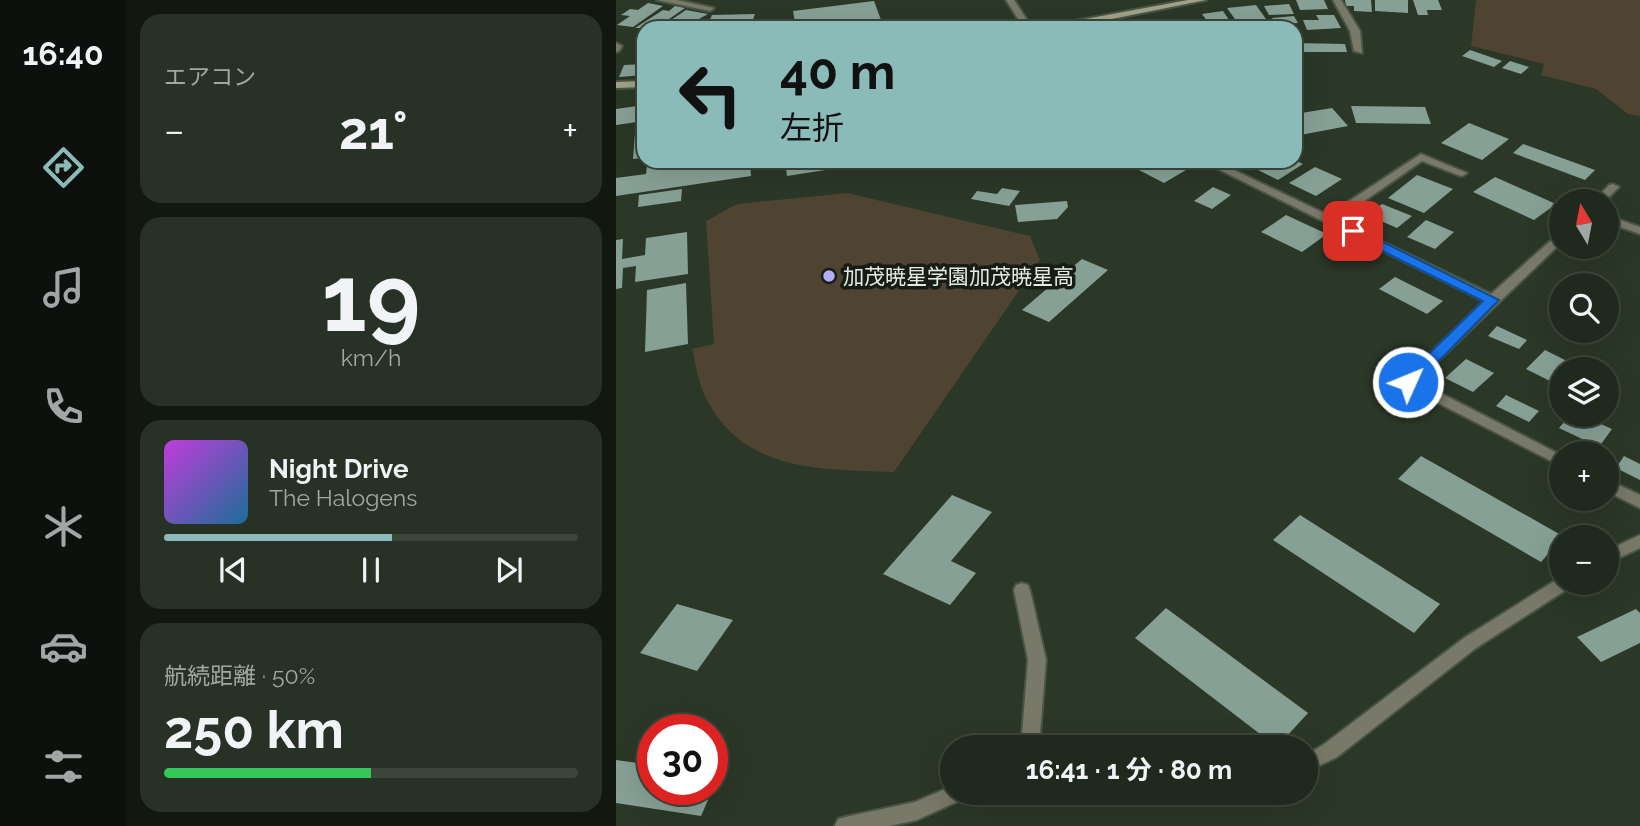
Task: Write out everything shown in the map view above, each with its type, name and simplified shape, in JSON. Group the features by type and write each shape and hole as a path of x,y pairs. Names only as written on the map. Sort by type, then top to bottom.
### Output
{"street":[{"path":"661,0 710,8"},
{"path":"1010,0 1024,21"},
{"path":"1090,21 1202,0"},
{"path":"1337,0 1355,32 1359,51"},
{"path":"616,85 637,84"},
{"path":"1330,219 1421,157 1462,173"},
{"path":"1222,168 1492,300"},
{"path":"1619,223 1640,231"},
{"path":"1549,248 1408,382 1549,455"},
{"path":"1619,491 1640,502"},
{"path":"1619,552 1640,541"},
{"path":"1022,590 1037,660 1032,735"},
{"path":"1318,758 1470,643 1549,592"},
{"path":"845,826 917,811 940,800"}],"shaded area":[{"path":"1476,0 1640,0 1640,116 1628,114 1596,89 1541,75 1544,64 1471,46"},
{"path":"847,193 1030,236 1040,260 894,472 839,470 786,462 762,453 740,440 721,421 705,396 692,349 714,344 706,221 737,204"}],"building":[{"path":"1296,0 1324,0 1328,9 1300,10"},
{"path":"1345,0 1371,0 1372,12 1354,11 1354,6 1346,6"},
{"path":"1375,0 1408,0 1408,13 1375,11"},
{"path":"1413,0 1438,0 1442,10 1427,10 1428,15 1418,15"},
{"path":"874,1 881,21 795,21 793,11"},
{"path":"648,3 663,6 642,21 637,21 633,27 617,25 630,16 621,15 630,9 638,10"},
{"path":"1289,4 1294,14 1269,15 1264,6"},
{"path":"1256,5 1266,19 1236,21 1227,8"},
{"path":"675,6 685,8 666,21 646,21 663,10 669,11"},
{"path":"686,10 708,14 696,21 670,21"},
{"path":"1223,11 1230,21 1207,21 1202,14"},
{"path":"755,14 752,21 710,21 712,15"},
{"path":"1316,15 1334,15 1341,28 1307,30 1303,20 1319,20"},
{"path":"1294,16 1297,21 1274,21 1272,18"},
{"path":"1302,43 1345,44 1347,52 1302,52"},
{"path":"1470,50 1502,61 1494,67 1462,56"},
{"path":"1510,61 1529,67 1521,74 1502,68"},
{"path":"637,64 637,76 619,77 624,65"},
{"path":"637,106 637,122 616,125 616,109"},
{"path":"1351,106 1425,107 1431,124 1356,123"},
{"path":"1332,108 1348,126 1302,135 1302,113"},
{"path":"1469,123 1509,139 1482,160 1441,143"},
{"path":"635,133 637,159 633,159"},
{"path":"1523,144 1595,170 1585,180 1513,153"},
{"path":"1315,167 1342,179 1316,196 1289,183"},
{"path":"647,168 750,168 751,176 616,196 616,178 646,174"},
{"path":"786,168 839,168 787,176"},
{"path":"1135,168 1189,168 1164,183"},
{"path":"1254,168 1297,168 1278,180"},
{"path":"1417,175 1453,189 1424,213 1388,198"},
{"path":"1495,177 1549,201 1549,209 1534,220 1473,192"},
{"path":"1213,187 1231,195 1212,209 1194,201"},
{"path":"1002,188 1020,191 1009,206 971,199 977,191 997,194"},
{"path":"682,189 681,201 638,207 639,195"},
{"path":"1067,201 1068,207 1057,219 1018,222 1015,205"},
{"path":"1382,204 1412,216 1397,228 1367,215"},
{"path":"1286,215 1327,234 1302,252 1261,232"},
{"path":"1426,220 1454,232 1435,249 1407,237"},
{"path":"687,232 688,274 635,282 636,266 623,268 622,288 616,289 616,240 623,239 622,259 645,255 646,238"},
{"path":"1082,259 1108,270 1049,322 1022,310"},
{"path":"1395,277 1443,301 1427,314 1379,289"},
{"path":"686,283 688,344 645,352 647,290"},
{"path":"1497,326 1527,340 1519,349 1488,336"},
{"path":"1545,350 1559,357 1549,357 1549,380 1526,369"},
{"path":"1466,359 1494,373 1473,392 1445,378"},
{"path":"1506,395 1539,411 1529,422 1496,406"},
{"path":"1559,428 1612,429 1603,441 1586,441"},
{"path":"1421,456 1549,528 1549,553 1541,562 1398,479"},
{"path":"1624,456 1640,464 1640,480 1619,470"},
{"path":"952,495 992,512 951,561 976,573 950,605 883,574"},
{"path":"1300,515 1440,604 1414,633 1273,540"},
{"path":"677,604 733,620 697,671 640,653"},
{"path":"1166,608 1308,713 1288,735 1261,735 1135,638"},
{"path":"1636,609 1640,613 1640,643 1601,662 1577,637"},
{"path":"616,760 637,763 637,805 706,805 701,816 616,803"}],"place":[{"name":"加茂暁星学園加茂暁星高","path":"829,276"}],"route":[{"path":"1353,231 1492,300 1408,382"}]}
